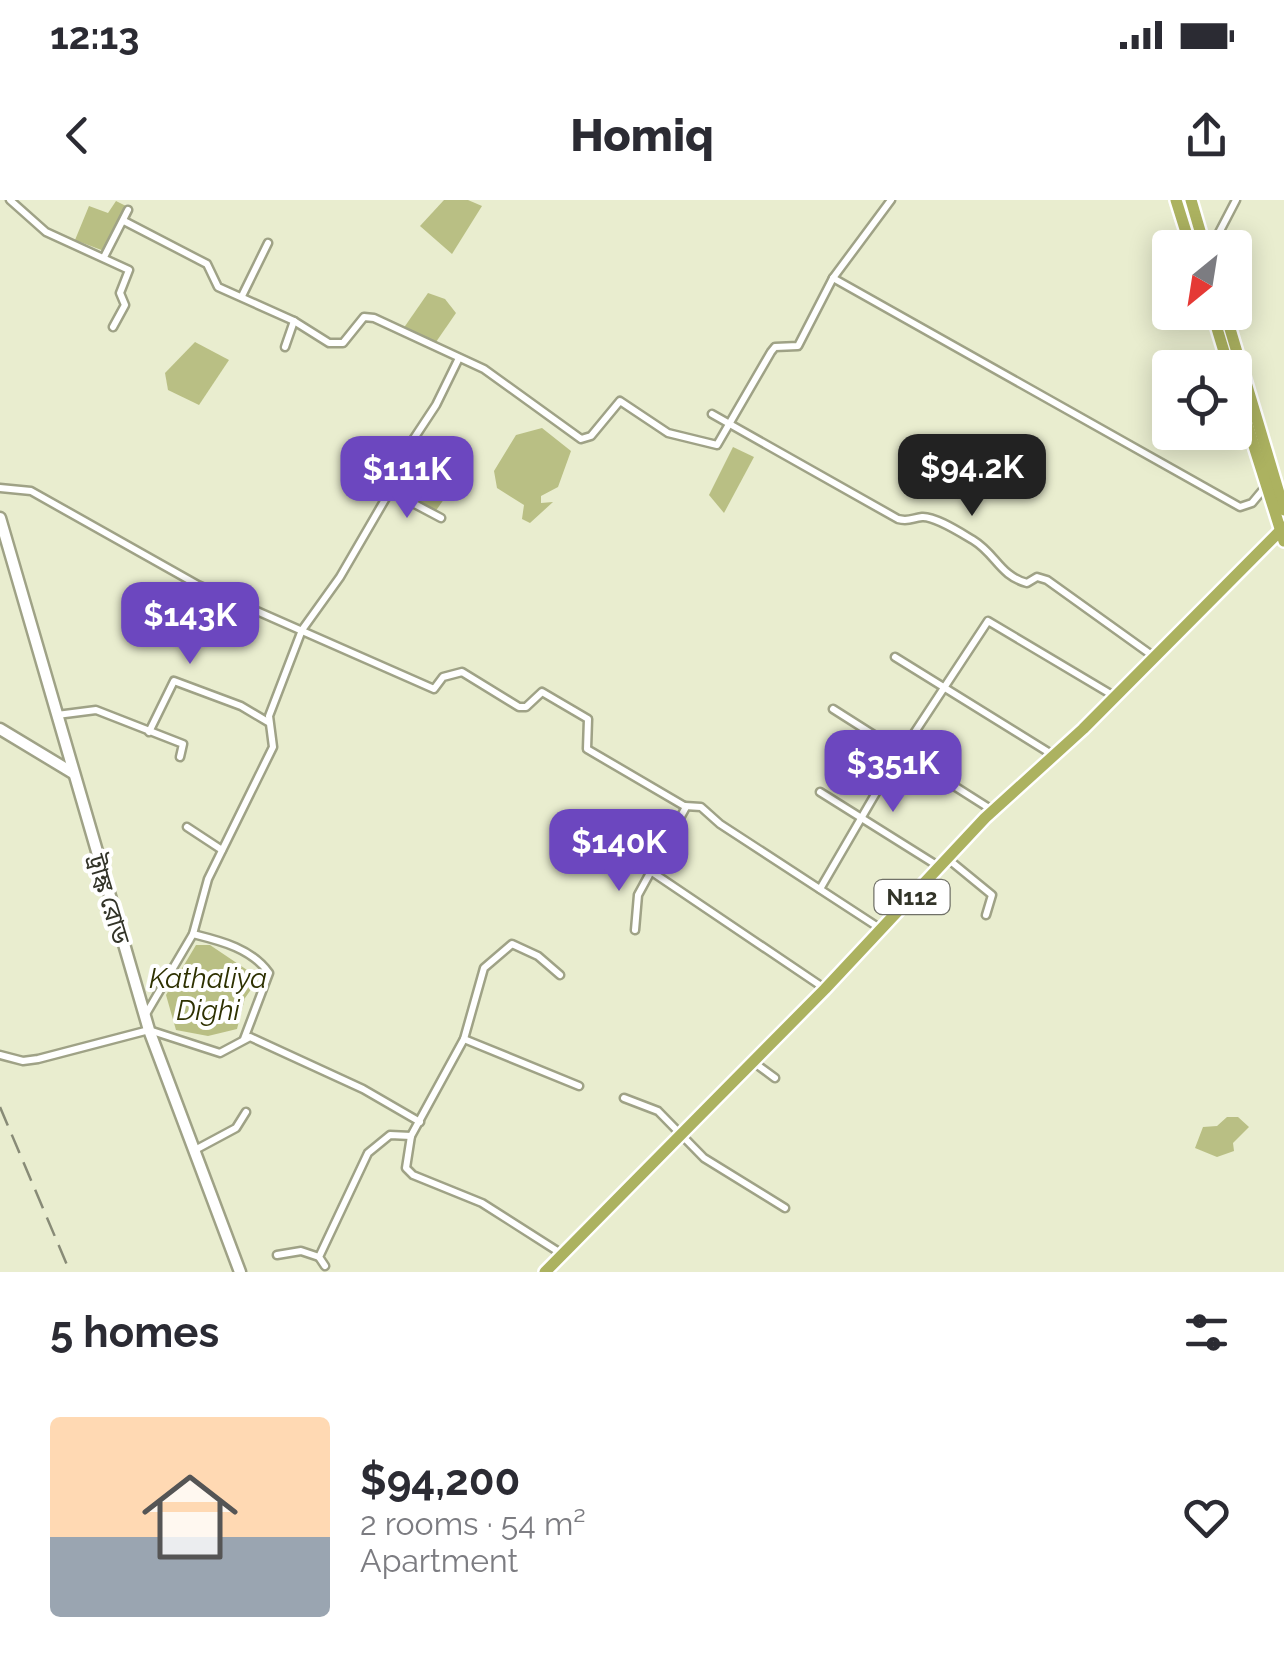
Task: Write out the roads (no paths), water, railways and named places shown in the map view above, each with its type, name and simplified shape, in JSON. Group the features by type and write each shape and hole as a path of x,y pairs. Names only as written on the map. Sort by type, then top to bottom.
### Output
{"highway":[{"path":"1176,200 1185,230"},
{"path":"1190,200 1201,230"},
{"path":"1230,330 1284,510"},
{"path":"1252,441 1283,533"},
{"name":"N112","path":"544,1272 825,989 993,810 1283,533"}],"main road":[{"name":"ট্রাঙ্ক রোড","path":"0,518 149,1030 240,1272"},
{"path":"0,729 74,773"}],"street":[{"path":"10,200 46,232 104,256 130,272 120,293 125,305 113,327"},
{"path":"124,221 206,264 218,286 294,320 329,343 339,344 364,316 374,318 484,369 581,439 591,436 620,402 668,433 717,444 775,347 798,346 833,278 890,200"},
{"path":"1218,230 1236,200"},
{"path":"104,256 128,210"},
{"path":"242,296 268,243"},
{"path":"833,278 1240,507 1252,503 1266,486"},
{"path":"285,347 294,320"},
{"path":"145,1017 193,934 200,902 222,850 274,747 268,722 302,630 340,577 390,491 401,458 436,405 458,358"},
{"path":"712,414 782,450 898,519 922,517 970,538 990,552 998,568 1021,582 1046,580 1153,656"},
{"path":"0,488 31,491 198,584 434,689 443,677 462,672 522,709 539,693 548,694 590,722 587,749 686,806 701,807 882,930"},
{"path":"390,491 441,518"},
{"path":"820,890 884,779 988,621 1114,696"},
{"path":"895,658 1053,755"},
{"path":"149,732 174,682 240,706 268,722"},
{"path":"56,715 96,710 183,744 180,757"},
{"path":"833,710 993,810"},
{"path":"820,792 992,895 986,915"},
{"path":"635,930 638,895 684,818 686,806"},
{"path":"187,827 222,850"},
{"path":"628,862 652,872 825,989"},
{"path":"193,934 226,943 260,960 268,973 244,1039"},
{"path":"560,975 538,956 512,944 484,968 464,1039 411,1136 406,1168 413,1175 482,1204 562,1254"},
{"path":"0,1055 38,1058 149,1030 220,1053 244,1039 255,1038 299,1063 364,1089 420,1122"},
{"path":"464,1039 580,1086"},
{"path":"751,1060 775,1078"},
{"path":"624,1098 658,1111 704,1158 784,1208"},
{"path":"194,1150 236,1128 246,1112"},
{"path":"319,1257 368,1153 390,1135 411,1136"},
{"path":"277,1255 302,1251 319,1257 325,1266"}],"water":[{"path":"444,200 468,200 482,206 452,254 420,226"},
{"path":"116,201 126,206 104,251 75,240 89,206 108,213"},
{"path":"428,293 445,299 456,313 436,342 403,329"},
{"path":"195,342 229,360 199,405 168,390 165,373"},
{"path":"542,428 571,451 558,487 541,496 541,503 553,502 530,523 522,519 524,505 497,488 494,471 516,435"},
{"path":"733,447 754,457 724,513 709,495"},
{"path":"433,465 456,482 435,512 409,497 423,470"},
{"name":"Kathaliya Dighi","path":"196,945 210,945 259,978 245,998 237,1029 208,1036 176,1030 166,995"},
{"path":"1227,1117 1238,1117 1249,1127 1233,1143 1234,1151 1217,1157 1195,1148 1203,1127 1217,1126"}],"railway":[{"path":"0,1107 70,1272"}]}
